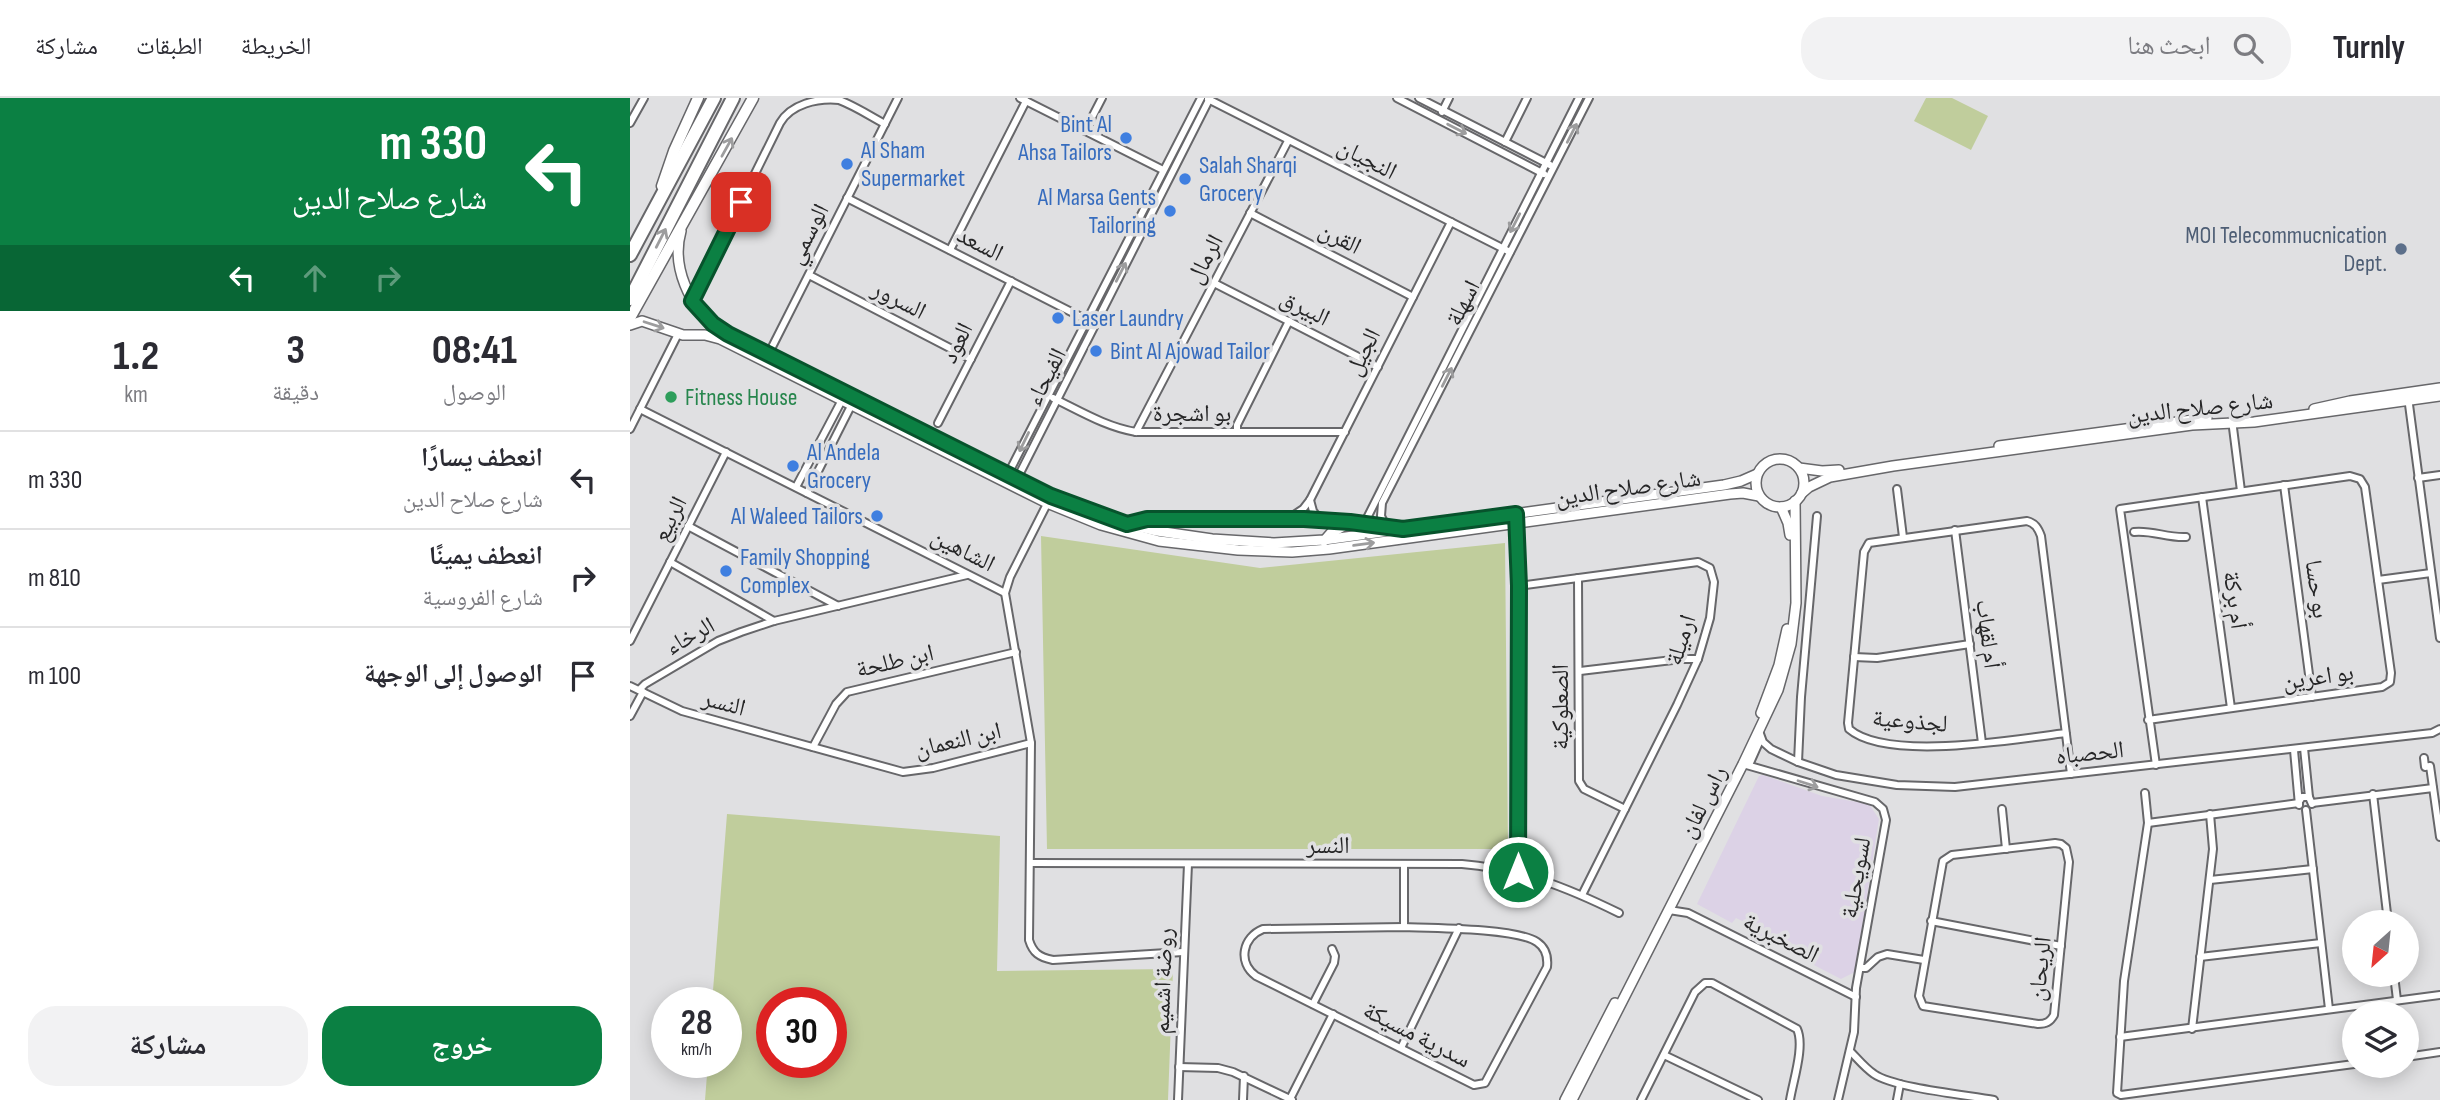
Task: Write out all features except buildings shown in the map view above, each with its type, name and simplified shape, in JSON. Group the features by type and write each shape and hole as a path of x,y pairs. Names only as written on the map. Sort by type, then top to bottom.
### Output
{"highway":[{"path":"630,255 714,98"},
{"path":"630,299 733,98"}],"main road":[{"path":"658,200 674,151 697,98"},
{"path":"630,318 753,98"}],"street":[{"path":"630,123 644,98"},
{"name":"الوسمي","path":"766,358 898,98"},
{"path":"1085,131 1102,98"},
{"name":"الفيحاء","path":"1011,480 1056,399 1163,170 1201,98"},
{"path":"1397,98 1550,177"},
{"path":"1419,98 1554,167"},
{"path":"1438,120 1449,98"},
{"path":"1504,142 1527,98"},
{"name":"اسهلة","path":"1364,524 1578,98"},
{"name":"اسهلة","path":"1386,526 1381,516 1382,503 1590,98"},
{"path":"692,301 785,114 803,102 837,99 885,124"},
{"name":"الفيحاء","path":"1011,480 1048,395 1171,175 1209,99"},
{"name":"النجيان","path":"1209,99 1510,252"},
{"path":"950,250 1023,100 1171,175"},
{"name":"الرمال","path":"1136,432 1288,141"},
{"name":"السعد","path":"848,198 1091,322"},
{"name":"القرن","path":"1250,213 1413,297"},
{"name":"شارع صلاح الدين","path":"685,222 680,234 678,253 684,282 692,301 713,324 766,358"},
{"name":"الجيل","path":"1288,519 1311,500 1451,222"},
{"name":"السرور","path":"809,275 971,359"},
{"name":"العود","path":"938,423 1011,281"},
{"name":"البيرق","path":"1214,283 1378,367"},
{"path":"1237,432 1237,425 1289,321"},
{"name":"شارع صلاح الدين","path":"630,325 649,322 678,334 709,336 766,358 1049,500 1126,528 1186,536 1326,545 1733,484 1757,474"},
{"path":"709,336 713,324"},
{"path":"630,429 678,334"},
{"name":"شارع صلاح الدين","path":"1802,493 1816,483 1838,475 2192,425 2232,422 2408,396 2440,388"},
{"name":"بو اشجرة","path":"1048,395 1100,422 1136,432 1345,432"},
{"path":"2408,396 2440,638"},
{"name":"شارع صلاح الدين","path":"2408,396 2440,396"},
{"path":"796,488 844,397"},
{"path":"807,493 853,402"},
{"name":"الشاهين","path":"640,409 1005,593 1010,577 1049,500"},
{"name":"شارع صلاح الدين","path":"1800,468 1829,471 2190,419 2232,422"},
{"path":"2232,422 2241,491"},
{"name":"الربيع","path":"630,641 726,452"},
{"path":"1774,459 1788,460 1800,468 1804,480 1802,493 1796,501 1781,507 1766,503 1759,496 1755,485 1757,474 1764,464 1774,459"},
{"path":"2418,478 2440,475"},
{"name":"بو اعرين","path":"2148,720 2382,687 2390,682 2391,673 2365,487 2360,479 2350,476 2120,509 2129,533 2148,720 2156,765"},
{"name":"بو حسا","path":"2284,485 2312,697"},
{"path":"1897,489 1903,537"},
{"name":"شارع صلاح الدين","path":"1326,545 1403,529 1730,494 1759,496"},
{"name":"أم بركة","path":"2202,497 2231,708"},
{"path":"1311,500 1313,511 1320,520"},
{"name":"راس لفان","path":"1572,1100 1746,765 1778,690 1791,644 1796,603 1796,501"},
{"name":"راس لفان","path":"1565,1100 1707,824 1772,688 1785,642 1791,601 1790,531 1781,507"},
{"path":"1798,762 1816,516"},
{"path":"1517,518 1518,872"},
{"name":"شارع صلاح الدين","path":"1126,528 1147,519 1288,519 1350,522 1403,529"},
{"name":"لجذوعية","path":"2066,733 1982,743 1904,745 1866,740 1849,729 1866,547 1874,541 2027,521 2038,529 2066,733 2071,775"},
{"path":"1326,545 1331,533 1350,522"},
{"path":"688,526 838,606"},
{"name":"أم لقهاب","path":"1955,530 1982,743"},
{"path":"2129,533 2147,531 2171,538 2186,537"},
{"path":"670,562 774,621"},
{"name":"ارميلة","path":"1519,586 1698,562 1705,564 1713,574 1714,592 1698,659 1582,895"},
{"path":"2378,580 2431,573"},
{"name":"الرخاء","path":"630,716 645,684 718,641 774,621 969,575"},
{"name":"الصعلوكية","path":"1578,578 1579,781 1584,789 1625,808"},
{"path":"1005,593 1031,743 1029,940 1037,955 1053,960 1183,952"},
{"path":"1854,657 1877,658 1970,644"},
{"name":"ابن طلحة","path":"813,747 836,704 847,692 1016,652"},
{"path":"1580,671 1698,659"},
{"name":"النسر","path":"630,686 682,711 813,747"},
{"name":"الحصباه","path":"1760,735 1768,747 1798,762 1856,779 1916,786 1993,784 2294,750 2432,733 2440,729"},
{"name":"ابن النعمان","path":"813,747 903,772 933,768 1031,743"},
{"path":"2304,748 2312,806 2306,810"},
{"path":"2294,750 2299,802 2300,807 2306,810"},
{"path":"2424,758 2425,767 2430,766 2440,837"},
{"name":"لسويحلية","path":"1746,765 1878,804 1886,816 1860,968 1850,1051 1838,1100"},
{"path":"2148,823 2299,802 2302,797 2311,800 2433,788"},
{"path":"2145,793 2148,823 2124,981 2118,1093 2121,1095 2342,1066"},
{"path":"2373,794 2387,910"},
{"path":"2002,810 2006,849"},
{"path":"2306,810 2329,1009"},
{"path":"2192,1029 2213,849 2210,814"},
{"name":"الريحان","path":"2061,844 2066,848 2069,862 2054,1015 2046,1024 1923,1006 1919,996 1931,921 1941,865 1947,857 2061,844"},
{"name":"النسر","path":"1030,863 1462,864 1518,872 1582,895 1619,912"},
{"name":"روضة اشميم","path":"1178,1100 1188,864"},
{"path":"1404,864 1404,927"},
{"path":"2210,880 2312,869"},
{"name":"الصخبرية","path":"1675,900 1688,913"},
{"name":"الصخبرية","path":"1669,910 1688,913 1856,997"},
{"path":"1931,921 2061,946"},
{"path":"1401,1048 1459,928"},
{"name":"سدرية مسيكة","path":"1459,928 1500,933 1537,942 1546,953 1547,967 1489,1078 1485,1083 1474,1085 1250,972 1244,958 1246,943 1254,933 1263,929 1459,928"},
{"path":"2200,957 2321,943"},
{"path":"1313,1004 1334,962 1332,949"},
{"path":"1860,968 1866,968 1878,957 1887,954 1924,960"},
{"path":"1641,1100 1695,992 1705,983 1712,983 1797,1029 1800,1044 1790,1100"},
{"path":"2395,987 2397,1000"},
{"path":"2120,1037 2440,995"},
{"name":"سدرية مسيكة","path":"1291,1100 1333,1014"},
{"path":"1850,1051 1876,1076 1900,1084 1994,1100"},
{"path":"2419,1055 2440,1052"},
{"path":"1664,1055 1758,1100"},
{"path":"1179,1067 1218,1069 1244,1076 1291,1100"},
{"path":"1243,1100 1244,1076"},
{"path":"1897,1100 1900,1084"}],"shaded area":[{"path":"1763,775 1822,796 1869,804 1879,819 1855,972 1841,979 1746,930 1746,923 1736,918 1732,923 1697,904 1759,776"}],"green space":[{"path":"1926,98 1952,98 1988,116 1971,150 1914,121"},
{"path":"1041,536 1260,568 1505,543 1508,849 1047,849"},
{"path":"727,814 1000,836 997,971 1173,969 1168,1100 705,1100 707,1078 742,1078 742,987 713,987"}],"place":[{"name":"Bint Al Ahsa Tailors","path":"1126,138"},
{"name":"Al Sham Supermarket","path":"847,164"},
{"name":"Salah Sharqi Grocery","path":"1185,179"},
{"name":"Al Marsa Gents Tailoring","path":"1170,211"},
{"name":"MOI Telecommucnication Dept.","path":"2401,249"},
{"name":"Laser Laundry","path":"1058,318"},
{"name":"Bint Al Ajowad Tailor","path":"1096,351"},
{"name":"Fitness House","path":"671,397"},
{"name":"Al Andela Grocery","path":"793,466"},
{"name":"Al Waleed Tailors","path":"877,516"},
{"name":"Family Shopping Complex","path":"726,571"}],"route":[{"path":"741,202 692,301 709,320 728,334 1051,496 1127,524 1147,519 1288,519 1350,522 1403,529 1516,514 1519,586 1518,872"}]}
